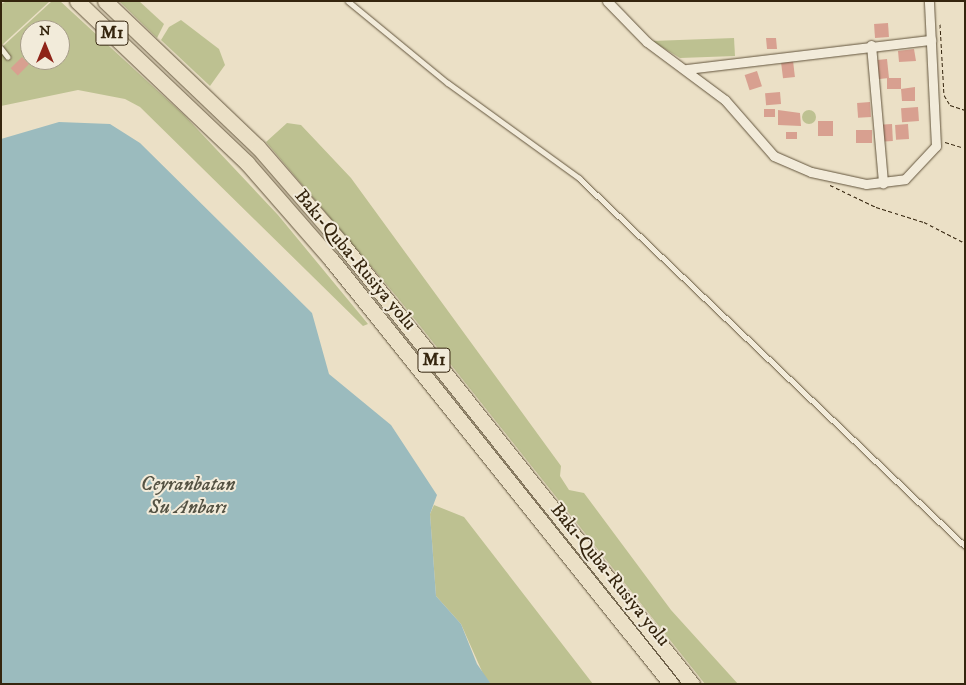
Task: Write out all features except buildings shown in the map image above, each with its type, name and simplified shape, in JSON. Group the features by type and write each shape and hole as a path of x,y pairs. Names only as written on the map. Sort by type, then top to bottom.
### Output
{"highway":[{"name":"Bakı-Quba-Rusiya yolu","path":"77,1 247,163 324,250 671,684"},
{"name":"Bakı-Quba-Rusiya yolu","path":"105,1 258,147 337,238 692,684"}],"street":[{"path":"607,1 647,42 686,69 725,100 774,156 810,172 866,184 906,179 937,141 929,1"},
{"path":"686,69 871,44 931,40"},
{"path":"871,44 882,183"}],"lane":[{"path":"348,1 448,83 579,178 965,546"},
{"path":"1,48 8,57"}],"path":[{"path":"939,20 944,95 950,106 965,110"},
{"path":"937,141 965,148"},
{"path":"810,172 854,198 924,222 965,244"}],"green space":[{"path":"7,1 50,1 29,20 20,20 20,28 2,45 1,4"},
{"path":"52,1 60,1 184,115 278,215 368,324 363,326 140,107 125,99 78,90 1,106 1,48 20,30 20,70 70,70 70,20 31,20"},
{"path":"119,1 139,1 164,24 157,38"},
{"path":"181,20 219,49 225,65 210,86 161,40 169,27"},
{"path":"734,38 735,56 680,58 652,41"},
{"path":"806,110 812,110 816,117 812,124 806,124 802,120 802,114"},
{"path":"287,123 301,125 351,178 561,466 560,476 569,490 584,493 671,610 738,684 705,684 397,297 266,142"},
{"path":"434,505 464,517 593,684 491,684 484,676 461,624 436,596 430,514"}],"water":[{"name":"Ceyranbatan Su Anbarı","path":"59,122 110,124 140,143 312,313 329,374 391,425 437,495 430,514 436,596 461,624 477,664 491,684 1,684 1,139"}]}
